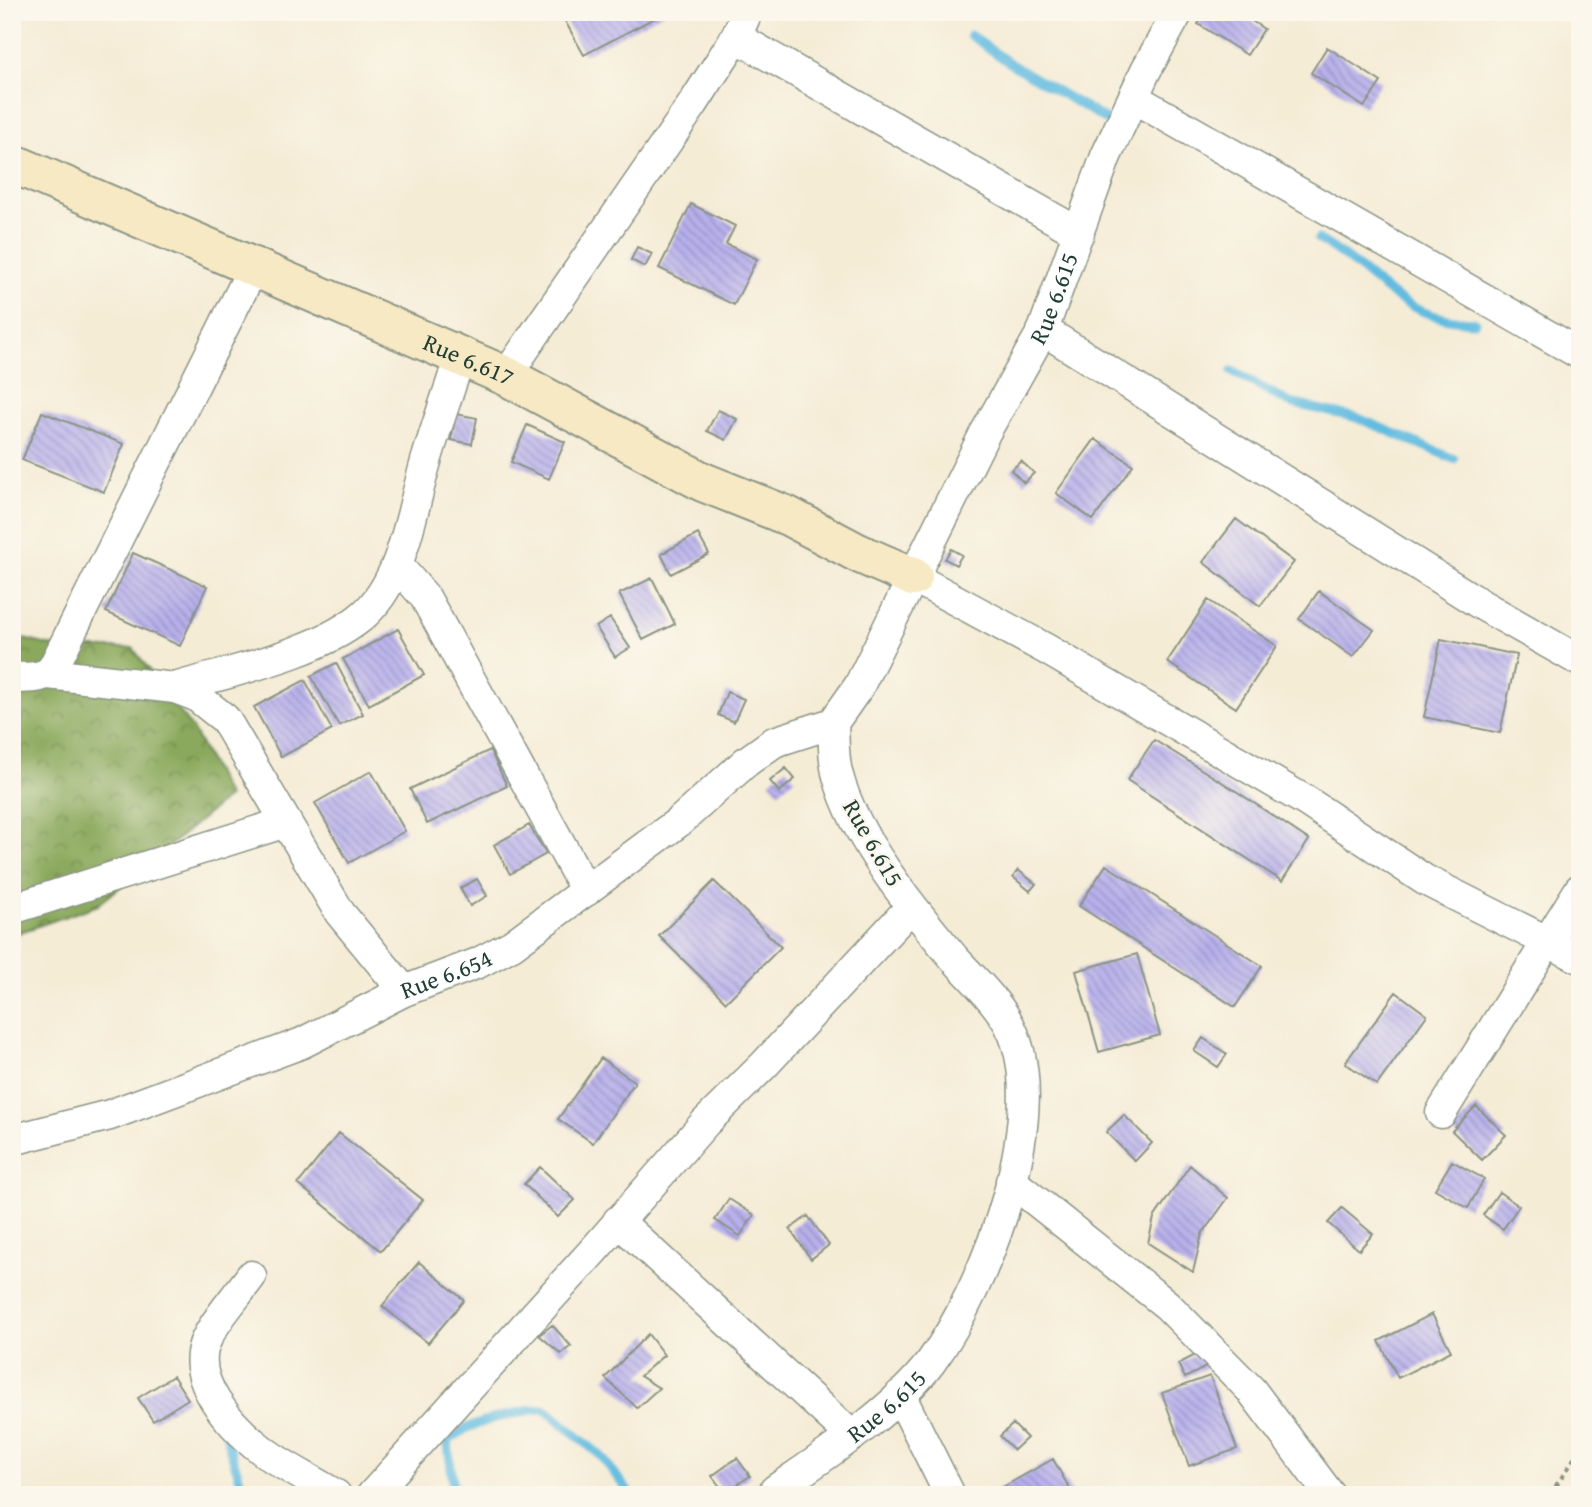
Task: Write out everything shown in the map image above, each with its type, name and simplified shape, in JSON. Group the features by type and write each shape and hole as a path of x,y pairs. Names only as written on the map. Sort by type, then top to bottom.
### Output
{"street":[{"name":"Rue 6.615","path":"773,1495 775,1490 852,1436 900,1395 930,1363 965,1306 1002,1220 1012,1181 1025,1103 1020,1051 1006,1018 911,907 851,814 837,774 833,723 859,686 985,433 1043,330 1106,156 1146,70 1178,12"},
{"path":"506,376 693,104 741,24 1079,233"},
{"path":"1134,98 1580,354"},
{"name":"Rue 6.617","path":"12,163 506,376 703,482 788,516 858,553 913,577"},
{"path":"12,678 40,677 54,668 254,266"},
{"path":"1043,330 1482,604 1580,661"},
{"path":"175,688 290,653 333,635 360,618 384,591 397,565 460,357"},
{"path":"397,565 425,597 586,891"},
{"path":"913,577 1046,649 1306,801 1425,880 1580,958"},
{"path":"48,674 175,688 196,696 225,719 340,913 404,991"},
{"name":"Rue 6.654","path":"12,1140 110,1115 302,1043 404,991 478,963 512,945 680,821 746,762 774,741 833,723"},
{"path":"12,909 286,822"},
{"path":"1441,1113 1580,889"},
{"path":"372,1495 705,1123 764,1065 911,907"},
{"path":"1012,1181 1167,1305 1251,1390 1329,1495"},
{"path":"618,1221 852,1436"},
{"path":"251,1276 206,1339 202,1360 205,1382 223,1413 262,1450 336,1495"},
{"path":"900,1395 950,1495"}],"path":[{"path":"1550,1495 1580,1450"}],"green space":[{"path":"12,636 60,648 133,648 193,730 228,797 98,905 12,935"}],"building":[{"path":"560,12 666,12 584,55"},
{"path":"1206,12 1238,12 1264,29 1247,55 1198,24"},
{"path":"1327,47 1381,82 1364,107 1311,73"},
{"path":"691,204 735,226 726,244 757,259 734,305 659,268"},
{"path":"637,247 652,254 645,267 631,260"},
{"path":"718,410 737,419 726,440 707,431"},
{"path":"42,412 124,444 104,492 22,460"},
{"path":"456,414 477,418 472,444 451,440"},
{"path":"527,425 565,442 549,479 511,462"},
{"path":"1095,439 1133,465 1093,520 1056,493"},
{"path":"1021,461 1034,473 1024,483 1011,470"},
{"path":"1236,519 1294,562 1260,606 1203,562"},
{"path":"698,534 709,554 671,574 661,554"},
{"path":"951,549 962,555 956,565 945,559"},
{"path":"133,553 207,586 180,646 106,612"},
{"path":"652,578 675,624 643,640 619,594"},
{"path":"1319,591 1374,630 1353,657 1299,619"},
{"path":"1208,600 1277,646 1236,708 1167,662"},
{"path":"610,618 630,648 615,657 596,627"},
{"path":"398,629 424,675 369,705 343,659"},
{"path":"1441,639 1517,655 1500,733 1424,717"},
{"path":"336,663 363,714 339,726 311,676"},
{"path":"305,680 332,730 281,757 254,707"},
{"path":"727,692 744,699 734,722 718,715"},
{"path":"1154,740 1309,840 1282,881 1127,780"},
{"path":"490,750 507,786 427,824 410,789"},
{"path":"786,768 795,779 779,792 770,781"},
{"path":"371,771 405,831 349,863 315,803"},
{"path":"529,825 546,854 510,874 494,845"},
{"path":"1106,865 1262,966 1235,1007 1079,906"},
{"path":"1018,870 1036,884 1030,891 1013,877"},
{"path":"477,879 487,896 470,906 460,888"},
{"path":"714,881 781,947 726,1002 659,936"},
{"path":"1137,954 1160,1035 1099,1052 1076,971"},
{"path":"1396,992 1427,1015 1377,1085 1345,1063"},
{"path":"1203,1038 1227,1054 1218,1067 1194,1051"},
{"path":"601,1058 635,1082 593,1143 558,1119"},
{"path":"1476,1106 1506,1135 1482,1160 1452,1131"},
{"path":"1124,1115 1152,1143 1135,1161 1106,1132"},
{"path":"339,1133 423,1200 381,1251 298,1184"},
{"path":"1452,1161 1484,1179 1468,1208 1435,1189"},
{"path":"1190,1165 1228,1198 1202,1234 1193,1272 1148,1243 1154,1218"},
{"path":"540,1167 575,1200 558,1217 524,1184"},
{"path":"1499,1192 1519,1206 1503,1229 1483,1215"},
{"path":"729,1199 754,1215 740,1236 715,1220"},
{"path":"1342,1208 1373,1234 1359,1250 1328,1223"},
{"path":"808,1216 829,1245 811,1259 790,1229"},
{"path":"419,1262 464,1300 428,1343 382,1306"},
{"path":"1432,1314 1451,1351 1398,1378 1379,1341"},
{"path":"552,1325 571,1346 561,1354 539,1335"},
{"path":"648,1334 664,1355 640,1376 659,1388 637,1408 605,1378"},
{"path":"1203,1351 1210,1365 1185,1378 1178,1364"},
{"path":"173,1376 188,1399 153,1421 138,1398"},
{"path":"1210,1376 1237,1449 1189,1466 1162,1393"},
{"path":"1013,1424 1027,1438 1014,1450 1000,1436"},
{"path":"737,1458 750,1476 725,1493 712,1476"},
{"path":"1053,1459 1073,1495 996,1495 994,1492"}],"waterway":[{"path":"970,35 1011,64 1110,122"},
{"path":"1318,239 1406,303 1448,319 1475,322"},
{"path":"1232,371 1290,403 1358,418 1454,459"},
{"path":"451,1495 448,1441 467,1428 495,1418 545,1409 601,1456 631,1495"},
{"path":"226,1429 243,1495"}]}
